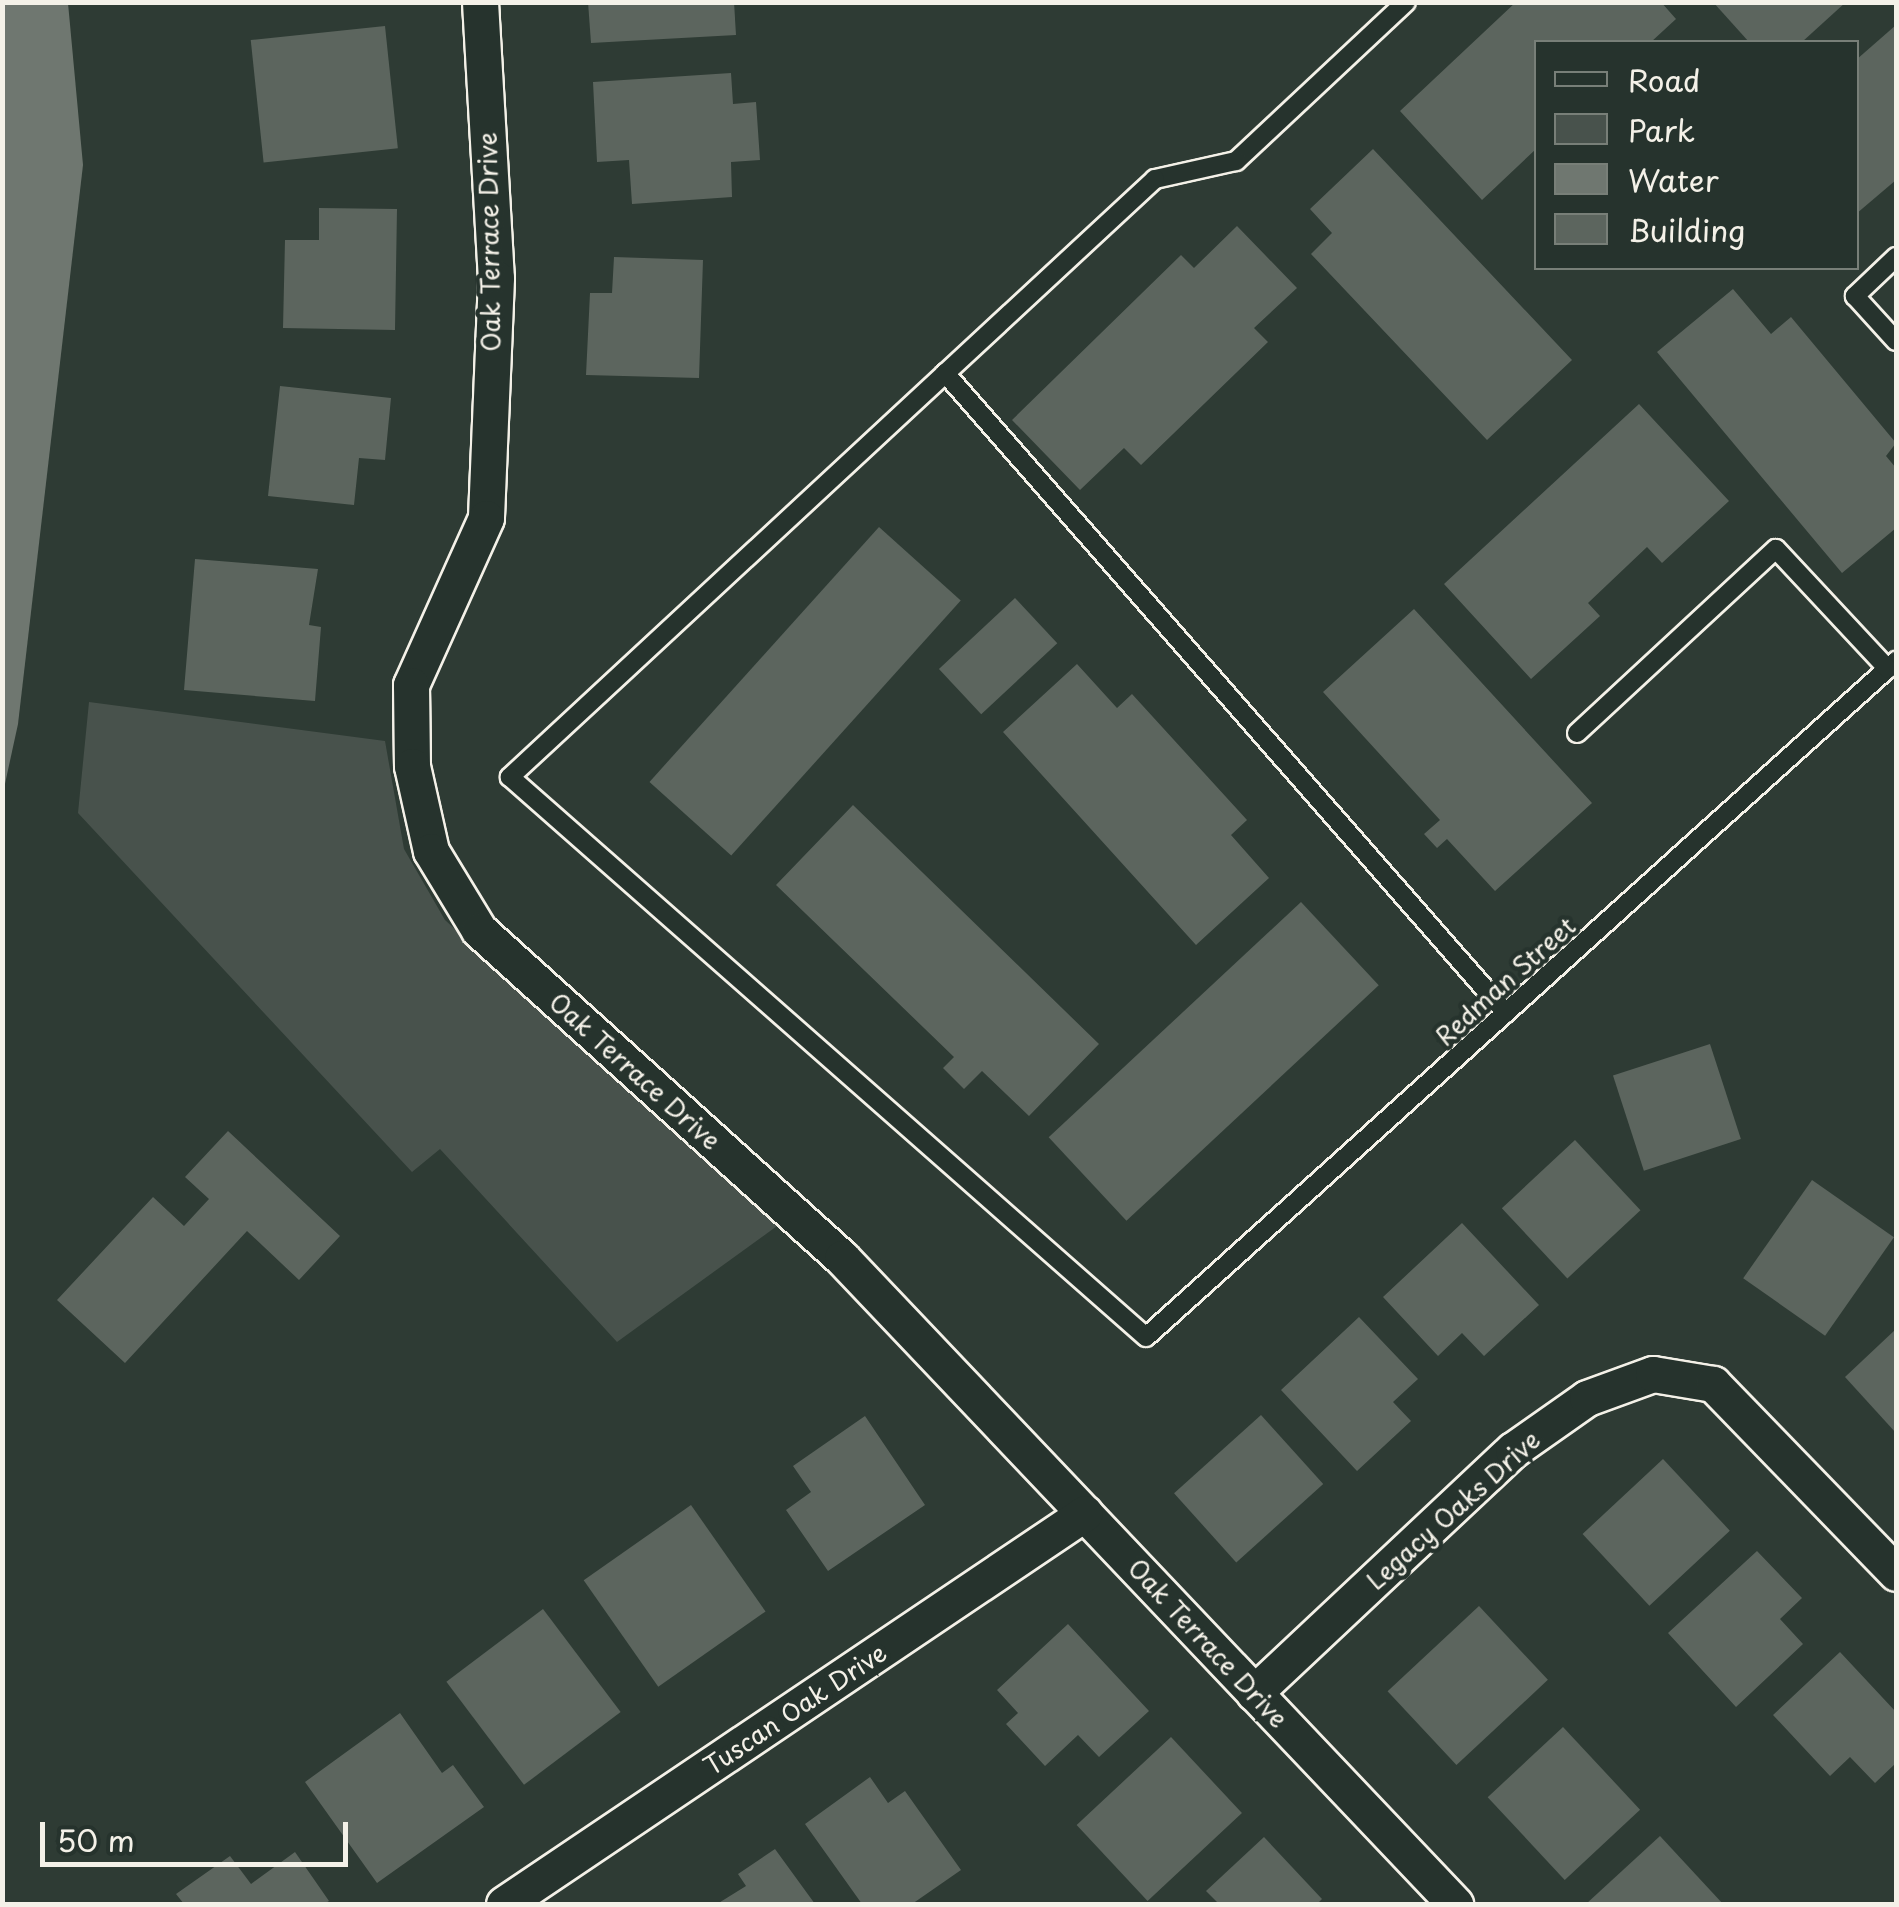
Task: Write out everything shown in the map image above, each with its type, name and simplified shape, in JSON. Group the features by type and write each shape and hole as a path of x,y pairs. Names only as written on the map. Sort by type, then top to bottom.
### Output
{"street":[{"name":"Oak Terrace Drive","path":"480,2 496,278 486,518 411,685 412,766 431,851 479,930 842,1258 1455,1904"},
{"name":"Legacy Oaks Drive","path":"1254,1693 1513,1450 1587,1398 1653,1374 1713,1384 1896,1573"},
{"name":"Tuscan Oak Drive","path":"504,1904 1086,1513"}],"lane":[{"path":"1406,2 1236,161 1154,179 945,374 1506,1013"},
{"path":"1896,257 1856,296 1896,341"},
{"name":"Redman Street","path":"945,374 510,777 1146,1337 1892,665"},
{"path":"1576,733 1776,548 1892,665"}],"green space":[{"path":"89,702 385,741 404,849 445,920 777,1226 617,1342 440,1149 412,1172 78,813"}],"water":[{"path":"3,2 68,3 83,165 18,724 3,793"}],"building":[{"path":"588,2 734,2 736,35 591,43"},
{"path":"1516,2 1661,2 1676,19 1653,40 1534,40 1534,151 1482,200 1400,111"},
{"path":"1713,2 1846,2 1804,40 1747,40"},
{"path":"1896,25 1896,180 1859,211 1859,57"},
{"path":"385,26 398,148 264,162 251,40"},
{"path":"731,73 733,104 756,102 760,160 731,162 732,197 632,204 629,160 597,162 593,82"},
{"path":"1373,149 1572,360 1487,440 1311,254 1332,233 1310,209"},
{"path":"319,208 397,209 395,330 283,328 285,240 319,240"},
{"path":"1237,226 1297,288 1254,328 1268,342 1141,465 1124,448 1080,490 1012,420 1181,255 1194,268"},
{"path":"614,257 703,260 699,378 586,375 590,293 612,293"},
{"path":"1733,289 1771,334 1791,317 1896,443 1886,456 1896,468 1896,528 1842,573 1657,352"},
{"path":"280,386 391,398 385,460 359,458 354,505 268,496"},
{"path":"1639,404 1729,501 1662,563 1647,547 1588,603 1600,616 1531,679 1444,584"},
{"path":"879,527 961,601 731,856 649,782"},
{"path":"195,559 318,569 309,625 321,627 315,701 184,690"},
{"path":"1015,598 1057,643 981,714 939,669"},
{"path":"1414,609 1592,803 1495,891 1447,839 1437,848 1424,834 1440,820 1323,692"},
{"path":"1077,664 1117,708 1132,694 1247,820 1231,835 1269,878 1196,945 1003,732"},
{"path":"853,805 1099,1044 1029,1116 982,1071 964,1089 943,1068 954,1057 776,885"},
{"path":"1301,902 1379,985 1126,1221 1049,1137"},
{"path":"1710,1044 1741,1139 1644,1171 1613,1076"},
{"path":"228,1131 340,1236 299,1280 247,1231 125,1363 57,1300 153,1197 184,1226 209,1199 185,1177"},
{"path":"1575,1140 1640,1210 1567,1278 1502,1208"},
{"path":"1812,1180 1894,1237 1825,1336 1743,1278"},
{"path":"1462,1223 1539,1305 1484,1356 1462,1333 1438,1356 1383,1297"},
{"path":"1359,1317 1418,1379 1393,1402 1411,1421 1357,1471 1281,1390"},
{"path":"1896,1329 1896,1433 1845,1377"},
{"path":"1261,1415 1323,1484 1236,1562 1174,1493"},
{"path":"865,1416 925,1505 828,1571 786,1510 811,1492 793,1466"},
{"path":"1663,1459 1730,1531 1649,1606 1583,1534"},
{"path":"691,1505 766,1611 658,1687 584,1580"},
{"path":"1757,1551 1802,1598 1780,1619 1803,1644 1736,1707 1668,1633"},
{"path":"1479,1606 1548,1680 1456,1765 1388,1691"},
{"path":"543,1609 621,1712 524,1785 446,1682"},
{"path":"1068,1624 1149,1711 1099,1757 1078,1735 1045,1766 1006,1724 1018,1713 997,1690"},
{"path":"1840,1652 1896,1712 1896,1763 1875,1783 1850,1757 1830,1776 1773,1715"},
{"path":"400,1713 442,1773 453,1765 484,1807 377,1883 305,1782"},
{"path":"1563,1727 1640,1810 1565,1880 1488,1797"},
{"path":"1171,1737 1242,1813 1148,1901 1077,1825"},
{"path":"870,1777 888,1803 905,1791 961,1870 912,1904 862,1904 805,1824"},
{"path":"1660,1836 1723,1904 1586,1904"},
{"path":"1264,1837 1322,1899 1317,1904 1219,1904 1206,1891"},
{"path":"775,1849 815,1904 717,1904 746,1886 738,1874"},
{"path":"295,1852 329,1901 184,1904 176,1894 230,1856 251,1884"}]}
